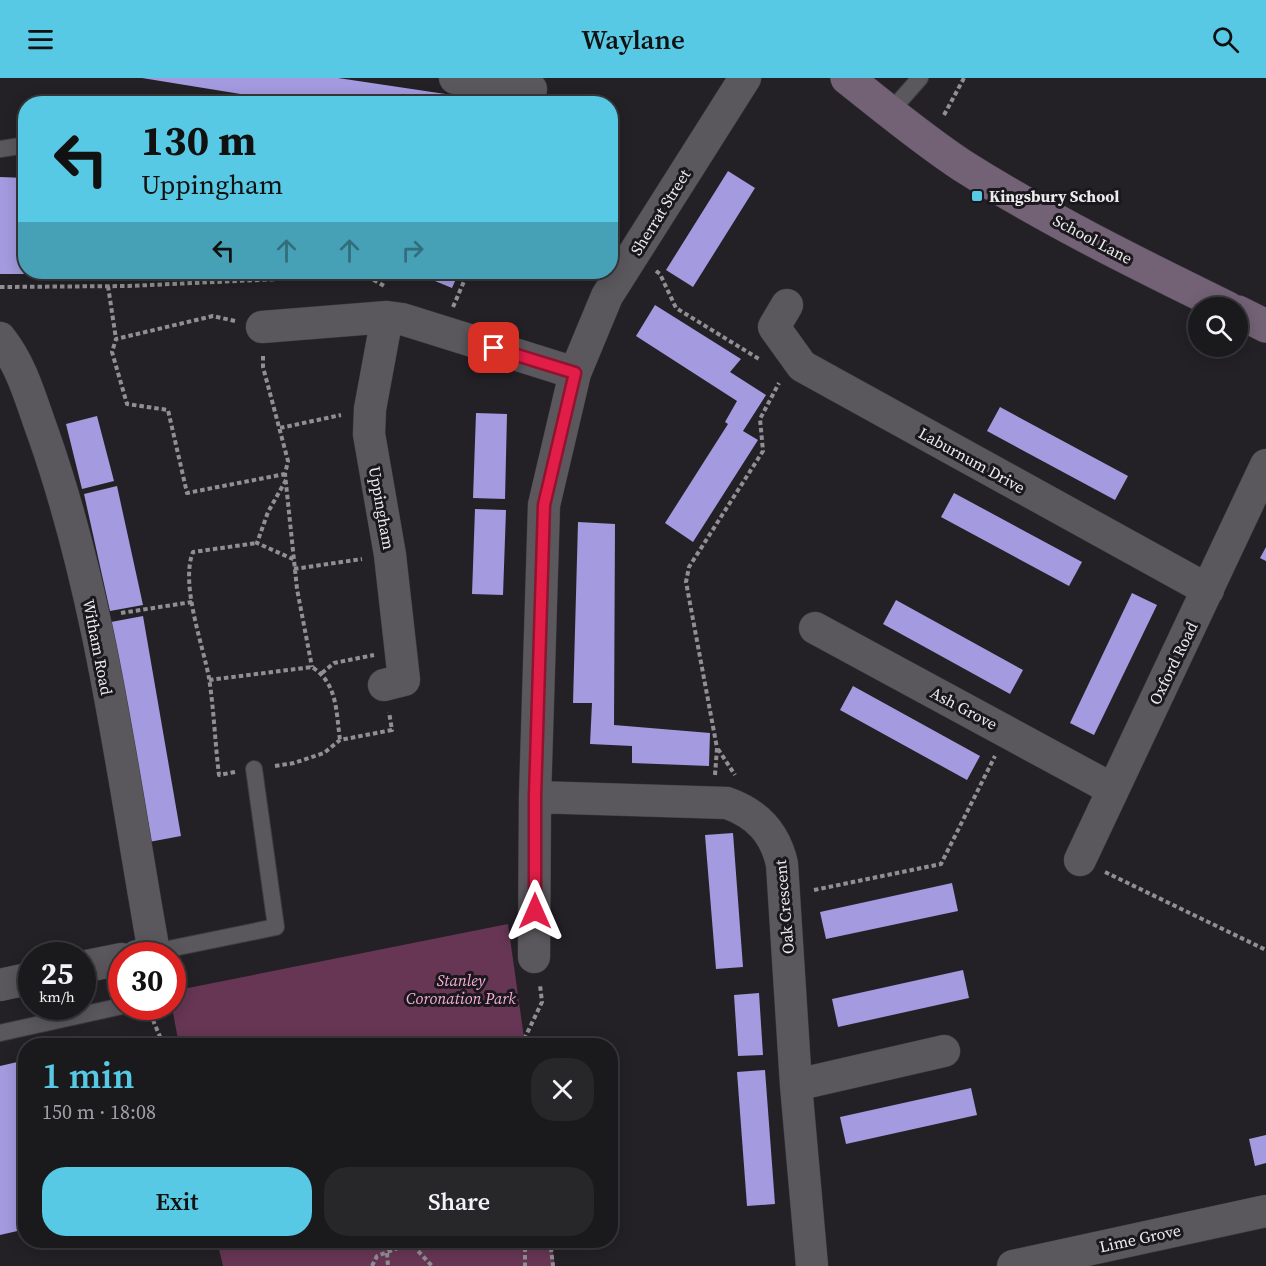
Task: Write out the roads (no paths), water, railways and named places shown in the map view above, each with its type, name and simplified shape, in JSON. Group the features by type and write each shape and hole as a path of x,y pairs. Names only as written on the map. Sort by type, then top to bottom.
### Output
{"street":[{"path":"455,78 532,83"},
{"name":"Sherrat Street","path":"618,279 745,78"},
{"name":"School Lane","path":"847,78 929,142 1047,215 1207,297"},
{"name":"Sherrat Street","path":"534,957 535,797 544,505 575,373 607,296 618,279"},
{"path":"262,327 391,305 443,332 575,373"},
{"name":"Uppingham","path":"384,685 404,680 390,555 369,434 370,409 391,305"},
{"name":"Laburnum Drive","path":"787,305 774,327 793,370 1208,590"},
{"path":"1248,317 1266,326"},
{"name":"Witham Road","path":"0,338 16,358 62,489 94,618 143,942"},
{"name":"Oxford Road","path":"1080,860 1266,465"},
{"name":"Ash Grove","path":"815,628 1112,789"},
{"name":"Oak Crescent","path":"535,797 713,801 740,807 764,825 779,850 812,1266"},
{"path":"0,985 18,981"},
{"path":"796,1085 944,1051"},
{"name":"Lime Grove","path":"1013,1266 1266,1211"}],"lane":[{"path":"890,112 920,78"},
{"path":"0,149 18,146"},
{"path":"186,946 276,927 254,769"},
{"path":"0,1033 108,1009"}],"place":[{"name":"Kingsbury School","path":"977,196"}],"park label":[{"name":"Stanley Coronation Park","path":"461,989"}]}
